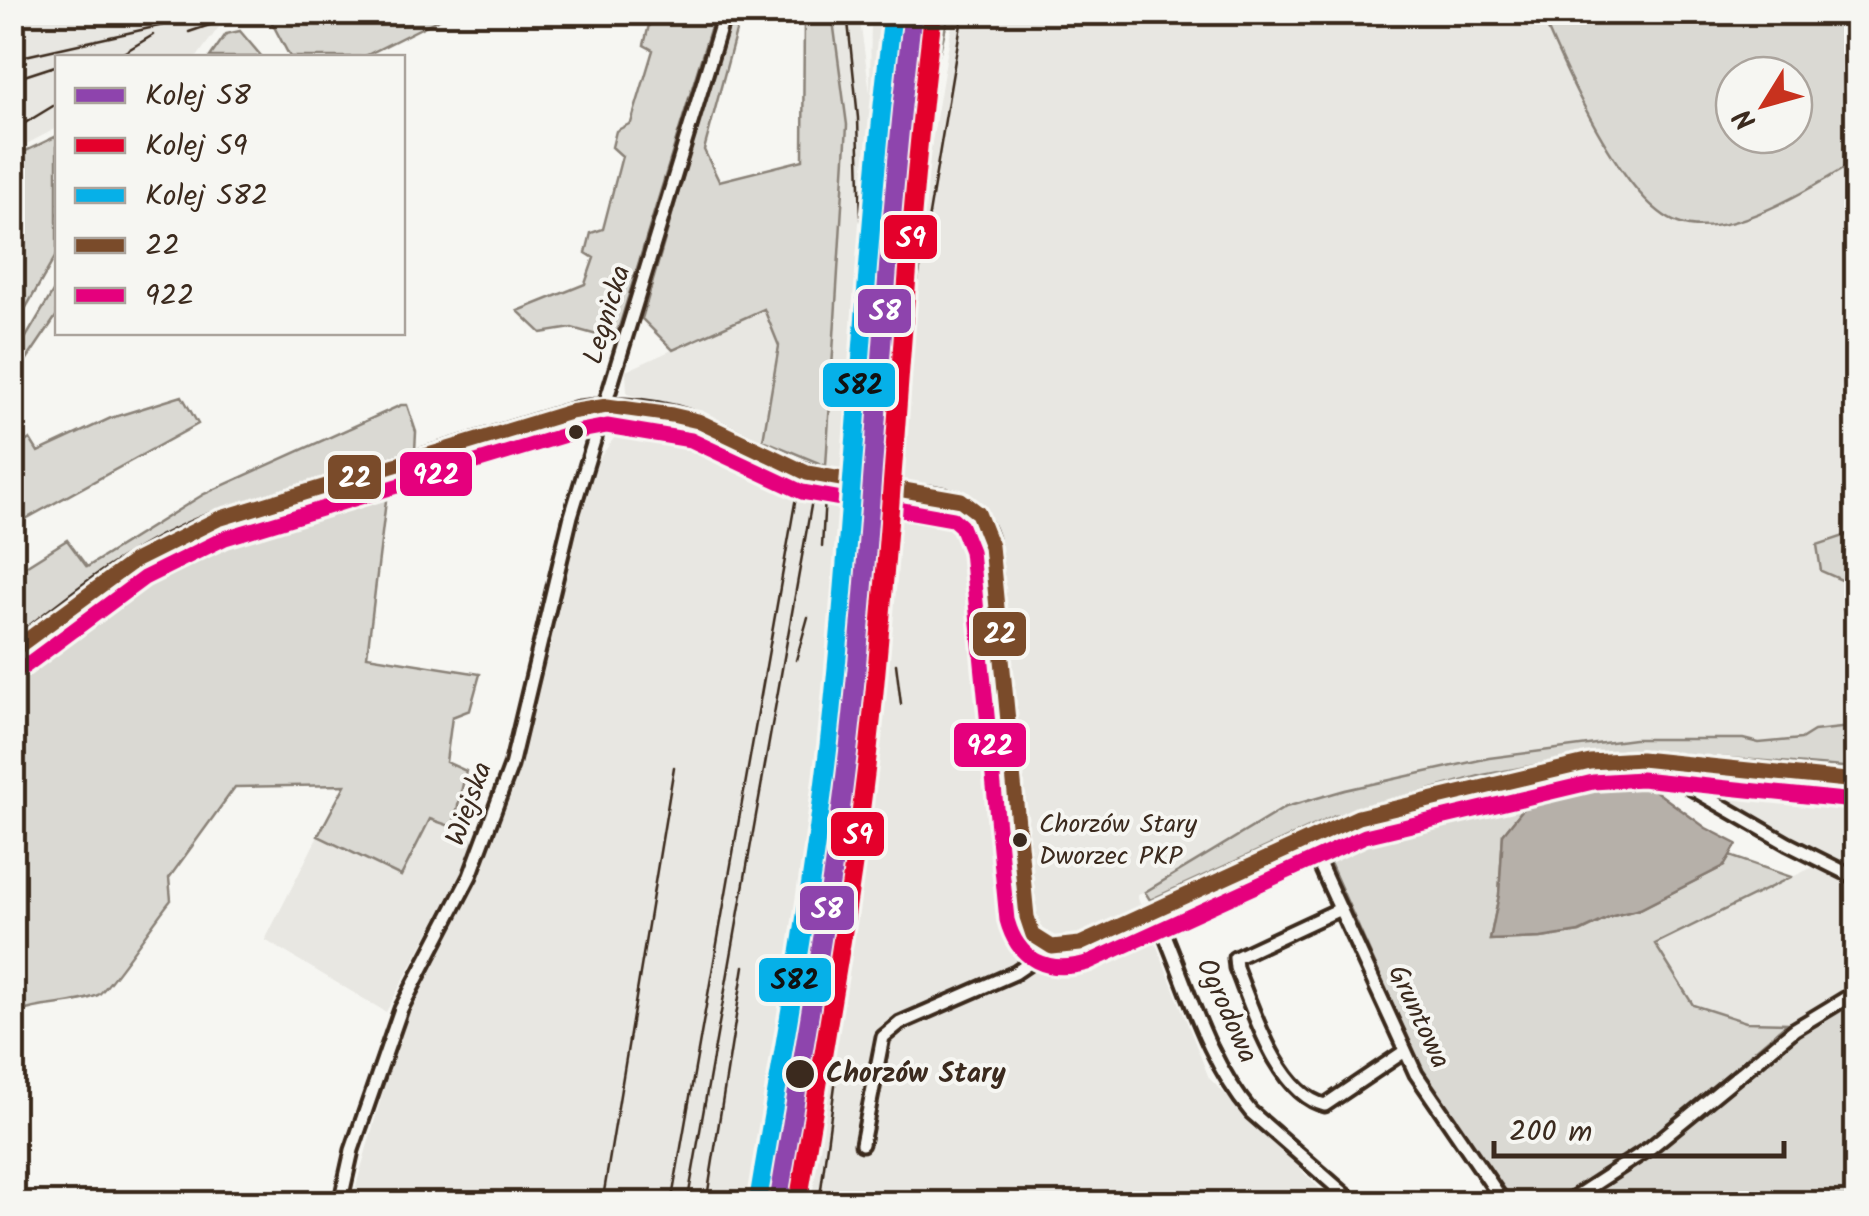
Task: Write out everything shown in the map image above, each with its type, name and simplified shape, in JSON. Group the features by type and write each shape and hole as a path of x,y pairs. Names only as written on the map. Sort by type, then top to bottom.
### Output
{"street":[{"name":"Legnicka","path":"725,12 607,406 698,421 808,473 828,478"},
{"path":"12,651 121,567 180,534 455,446 570,412 607,406"},
{"name":"Wiejska","path":"340,1204 352,1150 401,1009 470,876 511,766 571,516 607,406"},
{"path":"906,492 961,500 978,513 986,527 1027,916 1032,936 1057,950 1070,948 1358,817 1590,762 1641,759 1856,781"},
{"path":"1641,759 1788,844 1856,878"},
{"name":"Gruntowa","path":"1308,839 1404,1052 1428,1096 1505,1204"},
{"name":"Ogrodowa","path":"1154,909 1220,1066 1238,1096 1251,1112 1356,1204"},
{"path":"1340,909 1235,958 1273,1059 1304,1092 1325,1105 1404,1052"},
{"path":"862,1144 883,1037 900,1022 1024,968 1044,946"},
{"path":"1564,1204 1650,1148 1795,1028 1856,992"}],"shaded area":[{"path":"13,12 274,12 219,27 198,55 55,55 55,129 13,151"},
{"path":"331,12 451,12 367,55 289,55 270,19"},
{"path":"662,13 715,13 615,340 572,328 541,333 518,311 585,284 594,258 586,253 591,233 603,229 622,156 612,147 616,131 631,123 653,50 644,45 649,25 660,20"},
{"path":"730,13 741,13 704,150 719,181 803,160 804,13 832,13 847,125 826,466 763,440 779,346 764,309 673,350 642,319"},
{"path":"832,13 859,13 870,93 871,13 889,13 886,193 881,236 890,198 907,13 926,13 913,124 895,360 954,13 1541,13 1561,62 1593,121 1807,191 1856,161 1856,532 1818,545 1853,585 1843,608 1852,630 1848,646 1856,653 1856,728 1814,731 1801,739 1759,743 1743,739 1634,739 1489,758 1345,790 1286,807 1137,896 1209,1078 1334,1203 351,1204 404,1017 463,907 598,460 620,430 723,453 823,501 829,487 830,467 826,466 847,126"},
{"path":"889,13 907,13 890,198 878,256 886,193"},
{"path":"926,13 949,13 933,81 913,123"},
{"path":"1541,13 1856,13 1856,161 1795,197 1745,218 1698,227 1678,223 1657,210 1616,162"},
{"path":"240,31 260,55 211,55 226,34"},
{"path":"55,137 55,257 13,330 13,157"},
{"path":"55,288 55,318 13,380 13,359"},
{"path":"764,308 779,346 763,440 627,394 626,371"},
{"path":"182,396 198,424 13,526 13,449 30,439 38,452 111,418"},
{"path":"407,405 416,432 415,451 201,517 96,575 13,640 13,574 67,540 87,567 204,494"},
{"path":"452,451 456,492 432,492 427,459"},
{"path":"389,476 367,656 480,674 470,710 452,717 446,762 466,771 453,827 430,819 401,876 318,836 345,785 235,787 169,878 171,900 103,991 88,999 13,1015 13,663 117,578 213,530"},
{"path":"1856,532 1856,653 1848,647 1852,630 1843,608 1853,585 1821,571 1817,545"},
{"path":"1856,728 1856,768 1639,751 1588,755 1483,775 1335,816 1150,900 1145,892 1286,807 1345,790 1489,758 1634,739 1743,739 1759,743 1801,739 1814,731"},
{"path":"1679,771 1856,789 1856,872 1676,776"},
{"path":"1600,777 1643,782 1706,828 1737,844 1724,866 1640,909 1579,932 1490,940 1499,895 1503,834 1535,794"},
{"path":"1535,794 1503,834 1499,895 1490,940 1580,932 1613,916 1640,909 1724,866 1730,856 1791,877 1655,944 1693,1005 1746,1022 1787,1023 1645,1144 1549,1203 1513,1203 1428,1083 1322,845"},
{"path":"430,819 479,841 386,1012 265,940 318,836 401,876"},
{"path":"1815,866 1856,888 1856,981 1787,1023 1746,1022 1693,1005 1655,944"},
{"path":"1844,1003 1856,1013 1856,1203 1575,1204 1649,1154 1758,1059"}],"tunnel":[{"path":"828,478 907,492"}],"railway":[{"path":"43,12 97,21 142,17"},
{"path":"189,32 248,12"},
{"path":"770,1204 835,792 849,672 867,436 858,118 847,12"},
{"path":"873,211 881,133 880,12"},
{"path":"800,1204 884,700 889,454 963,12"},
{"path":"12,59 199,17"},
{"path":"120,55 153,35"},
{"path":"12,80 55,66"},
{"path":"12,131 55,105"},
{"path":"671,1204 796,497"},
{"path":"822,547 825,497"},
{"path":"687,1204 812,500"},
{"path":"796,660 808,617"},
{"path":"896,664 901,704"},
{"path":"602,1204 674,767"},
{"path":"706,1204 744,966"},
{"path":"819,1204 835,1085"}],"rail line":[{"name":"S82","path":"758,1201 808,897 832,714 893,12"},
{"name":"S8","path":"778,1204 828,899 852,716 913,12"},
{"name":"S9","path":"798,1204 848,900 872,717 933,14"}],"transit line":[{"name":"22","path":"12,651 134,561 218,519 570,412 607,406 698,421 807,473 961,500 978,513 991,546 1027,917 1033,935 1052,947 1080,944 1358,817 1590,762 1641,759 1856,781"},
{"name":"922","path":"24,667 144,578 225,538 575,432 607,426 691,440 802,492 953,519 961,526 971,551 1007,920 1019,946 1047,965 1087,963 1365,836 1593,782 1641,779 1854,801"}],"place":[{"name":"Chorzów Stary Dworzec PKP","path":"1020,840"},
{"name":"Chorzów Stary","path":"800,1074"}]}
